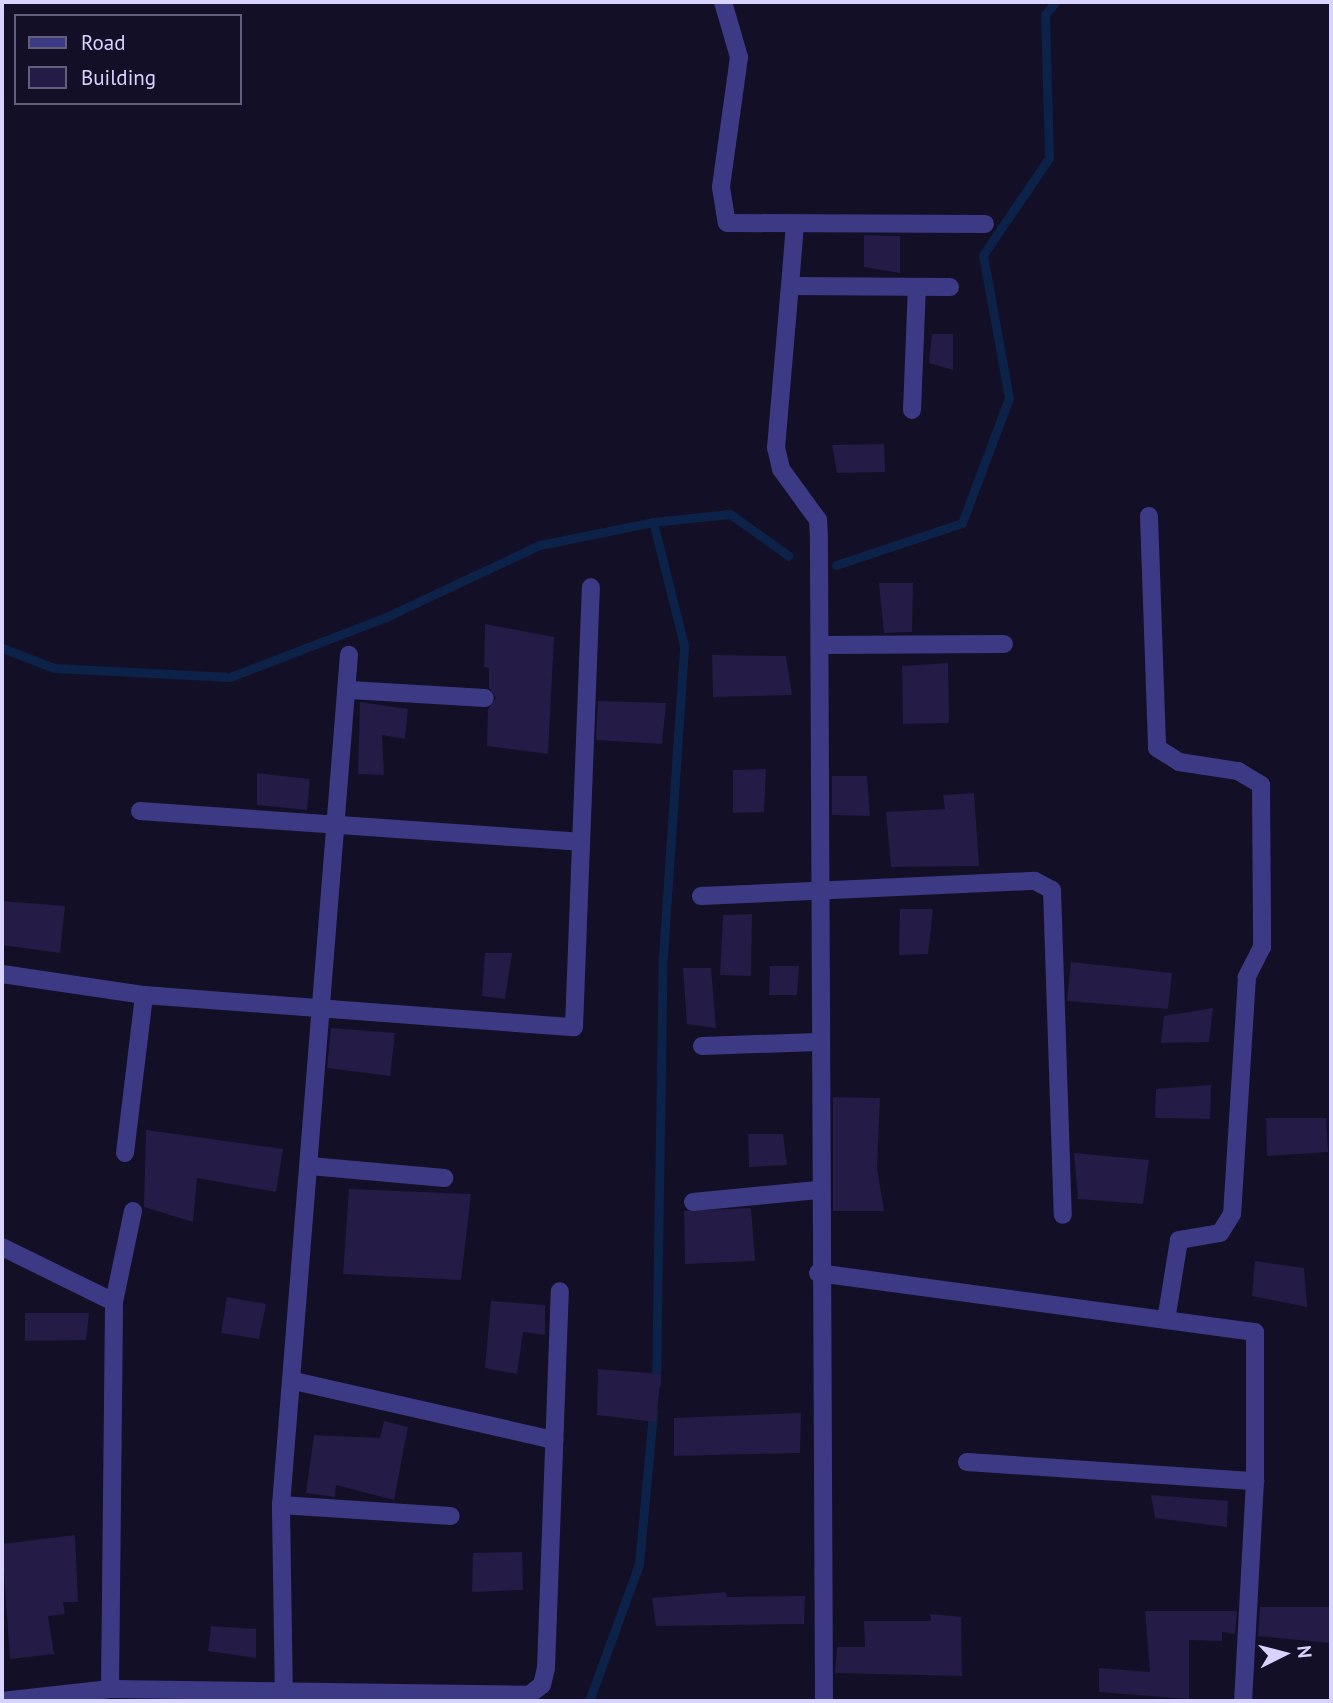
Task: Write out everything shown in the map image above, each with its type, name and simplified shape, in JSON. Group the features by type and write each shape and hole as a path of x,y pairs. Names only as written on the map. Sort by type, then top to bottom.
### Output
{"street":[{"path":"723,2 739,57 721,207 727,223 738,226 985,224"},
{"path":"795,225 776,448 781,469 818,520 821,645 817,1189 824,1701"},
{"path":"790,286 950,288"},
{"path":"912,410 917,287"},
{"path":"1149,516 1157,748 1179,762 1238,771 1261,785 1262,947 1247,977 1232,1214 1220,1233 1179,1240 1166,1320"},
{"path":"2,974 144,995 574,1027 591,587"},
{"path":"821,645 1004,644"},
{"path":"282,1695 281,1505 294,1381 321,1009 350,690 349,655"},
{"path":"350,690 485,698"},
{"path":"140,811 336,827 580,842"},
{"path":"701,896 818,895 1035,881 1052,890 1063,1215"},
{"path":"125,1153 144,995"},
{"path":"702,1046 817,1042"},
{"path":"310,1166 444,1178"},
{"path":"693,1202 817,1189"},
{"path":"110,1689 114,1302 133,1211"},
{"path":"2,1247 114,1302"},
{"path":"818,1273 1255,1332 1255,1481 1243,1701"},
{"path":"2,1701 110,1689 282,1695 513,1697 542,1685 560,1291"},
{"path":"294,1381 554,1440"},
{"path":"967,1462 1255,1481"},
{"path":"281,1505 451,1516"}],"building":[{"path":"864,235 900,236 900,273 864,267"},
{"path":"932,334 953,334 953,370 929,363"},
{"path":"884,444 885,472 837,473 832,445"},
{"path":"879,583 913,583 912,632 884,633"},
{"path":"485,624 554,637 548,754 487,746 488,709 496,698 489,688 489,668 484,667"},
{"path":"712,655 786,656 792,695 713,697"},
{"path":"948,663 949,723 903,724 902,666"},
{"path":"598,701 666,703 662,744 596,740"},
{"path":"360,702 408,709 405,739 382,735 384,775 358,774"},
{"path":"766,769 764,812 733,813 733,770"},
{"path":"257,773 310,779 307,810 257,805"},
{"path":"832,776 867,776 870,816 832,815"},
{"path":"974,793 979,866 891,867 886,812 945,809 943,795"},
{"path":"2,901 65,906 60,953 2,945"},
{"path":"900,909 933,909 928,954 899,955"},
{"path":"752,914 751,976 720,975 723,915"},
{"path":"485,953 512,953 505,999 482,996"},
{"path":"1071,962 1172,973 1168,1009 1067,1001"},
{"path":"770,966 799,966 797,995 769,995"},
{"path":"683,968 711,968 716,1028 687,1024"},
{"path":"1213,1008 1209,1042 1161,1043 1164,1016"},
{"path":"331,1028 395,1033 390,1076 327,1068"},
{"path":"1211,1085 1210,1119 1155,1118 1156,1089"},
{"path":"833,1097 880,1098 877,1168 884,1211 833,1211"},
{"path":"1266,1118 1326,1118 1328,1152 1267,1156"},
{"path":"146,1130 283,1149 276,1192 197,1178 193,1222 144,1207"},
{"path":"748,1134 783,1134 787,1165 749,1167"},
{"path":"1074,1153 1149,1160 1143,1204 1078,1199"},
{"path":"349,1189 471,1194 461,1280 343,1274"},
{"path":"751,1208 755,1261 685,1264 684,1211"},
{"path":"1255,1261 1304,1268 1307,1307 1252,1296"},
{"path":"227,1297 266,1304 259,1339 221,1333"},
{"path":"491,1301 545,1305 545,1335 523,1332 517,1374 485,1368"},
{"path":"25,1313 89,1313 86,1340 25,1341"},
{"path":"598,1369 661,1374 656,1422 597,1415"},
{"path":"801,1413 800,1453 674,1456 674,1418"},
{"path":"384,1421 408,1427 394,1500 336,1485 335,1497 306,1493 314,1435 380,1438"},
{"path":"1151,1495 1228,1501 1227,1527 1155,1518"},
{"path":"75,1535 78,1602 63,1602 65,1614 48,1616 54,1654 10,1659 2,1544"},
{"path":"522,1552 523,1590 472,1592 473,1553"},
{"path":"726,1592 727,1597 805,1596 804,1624 656,1626 652,1598"},
{"path":"1260,1607 1331,1607 1331,1643 1258,1636"},
{"path":"1145,1611 1237,1611 1235,1634 1222,1632 1222,1641 1189,1640 1189,1699 1099,1692 1099,1668 1150,1672"},
{"path":"930,1614 961,1617 962,1676 835,1673 837,1647 865,1647 864,1621 931,1621"},
{"path":"211,1626 256,1629 256,1658 208,1651"}],"waterway":[{"path":"836,565 962,523 1009,398 983,255 1049,158 1045,15 1055,2"},
{"path":"656,1384 663,956 684,645 653,522 730,514 789,556"},
{"path":"2,648 54,668 230,677 386,617 540,545 653,522"},
{"path":"589,1701 639,1564 653,1412"}]}
